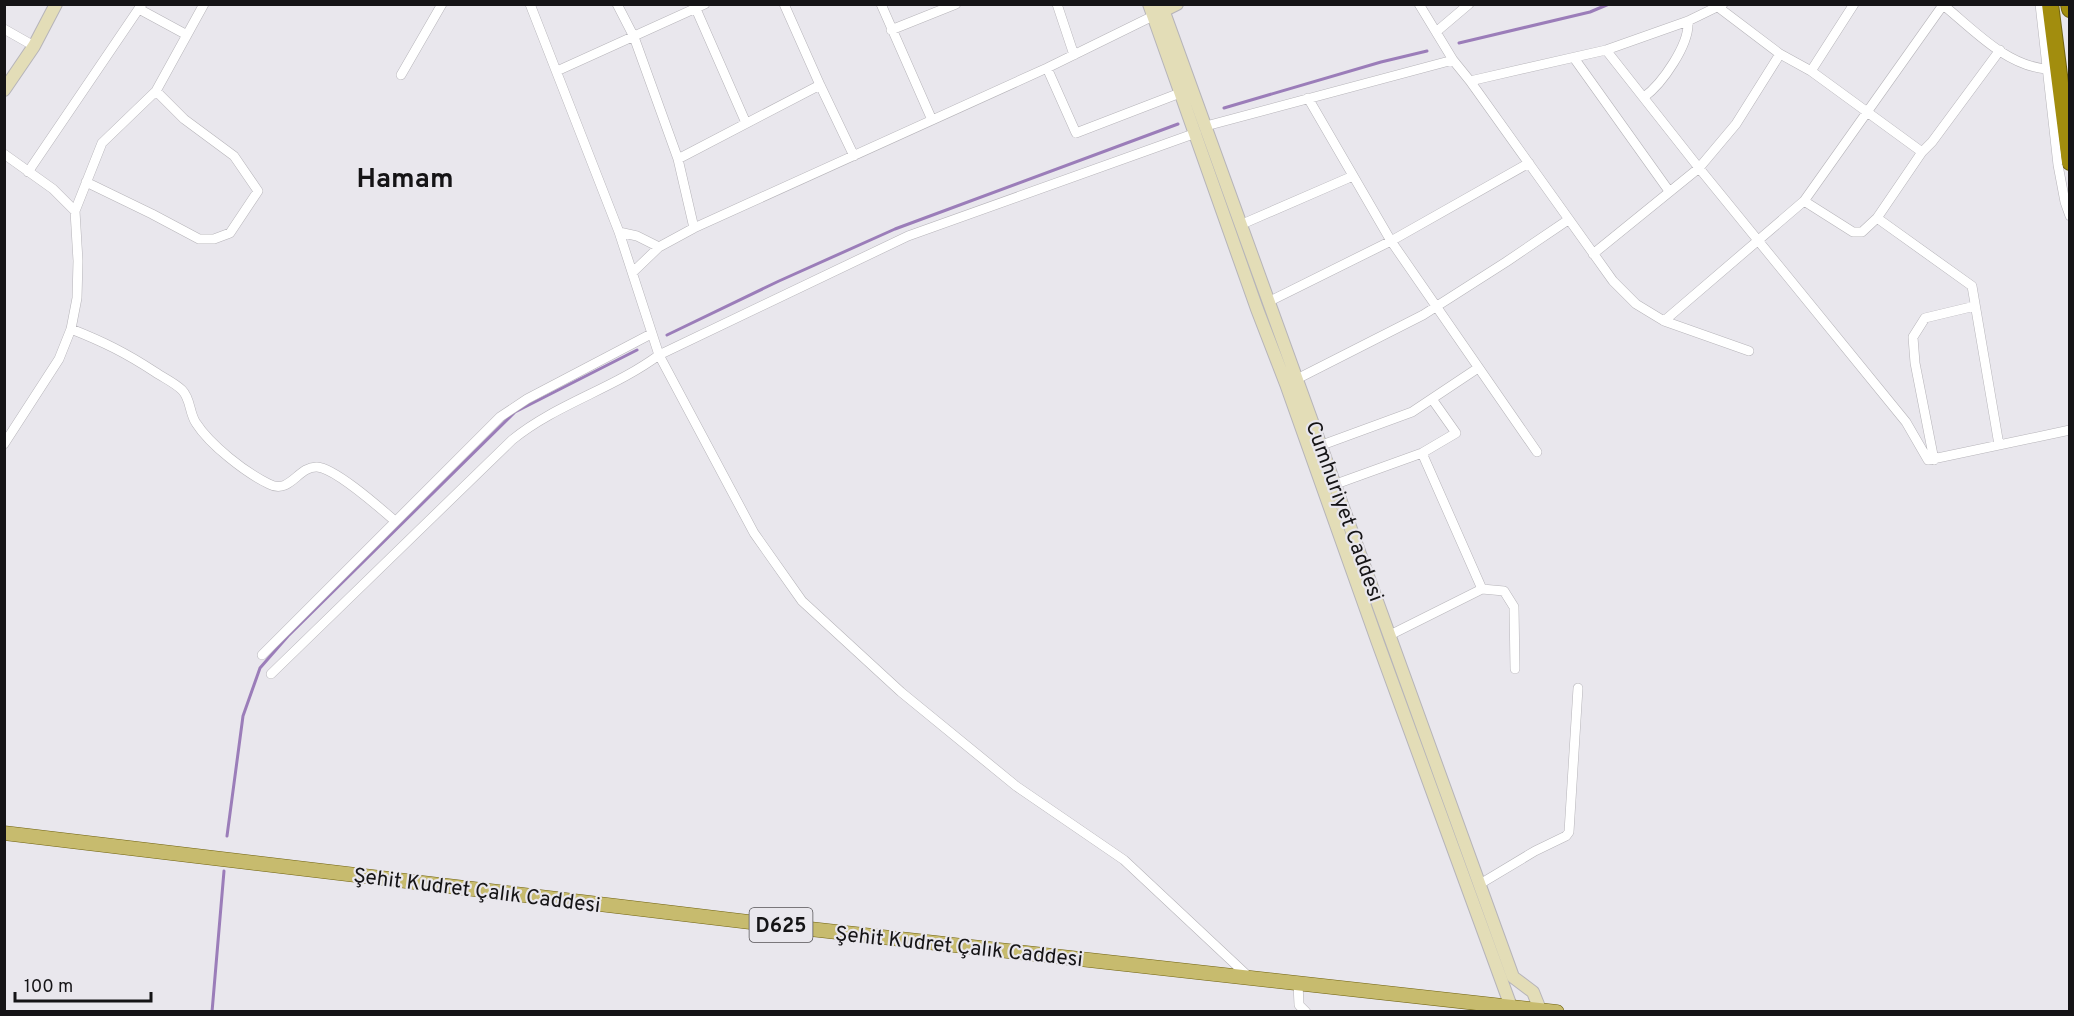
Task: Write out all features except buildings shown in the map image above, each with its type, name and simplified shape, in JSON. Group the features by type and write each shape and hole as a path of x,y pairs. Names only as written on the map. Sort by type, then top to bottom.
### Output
{"highway":[{"path":"2050,4 2070,162"},
{"path":"2069,4 2070,9"}],"main road":[{"path":"4,90 34,46 56,4"},
{"path":"1157,9 1177,4"},
{"name":"Cumhuriyet Caddesi","path":"1157,9 1180,93 1201,129 1257,309 1512,1009"},
{"name":"Cumhuriyet Caddesi","path":"1157,9 1298,378 1513,976 1533,992 1541,1010"},
{"name":"Şehit Kudret Çalık Caddesi","path":"4,833 1512,1009 1557,1011"}],"street":[{"path":"4,444 59,359 71,329 78,261 75,211 102,143 156,91 204,4"},
{"path":"401,75 442,4"},
{"path":"530,4 619,232 659,355 754,533 802,601 901,692 1016,786 1124,860 1250,978"},
{"path":"617,4 634,37 678,159 694,228"},
{"path":"784,4 854,156"},
{"path":"880,4 932,120"},
{"path":"891,30 956,4"},
{"path":"1057,4 1074,55"},
{"path":"1419,4 1452,60 1470,81 1568,220 1624,293 1636,304 1664,321 1749,351"},
{"path":"1436,32 1469,4"},
{"path":"1811,71 1854,4"},
{"path":"2040,4 2058,165 2070,216"},
{"path":"1664,321 1759,242 1804,201 1942,5 2000,50 2028,66 2046,69"},
{"path":"557,71 700,6 746,123"},
{"path":"1470,81 1606,50 1688,21 1721,6 1780,54 1811,71 1922,152"},
{"path":"28,172 141,7 187,35"},
{"path":"633,272 659,247 694,228 1047,68 1157,9"},
{"path":"1644,98 1661,80 1686,40 1688,21"},
{"path":"4,29 34,46"},
{"path":"1606,50 1906,422 1928,460 2070,430"},
{"path":"1804,201 1853,232 1862,232 1877,218 1922,152 2000,50"},
{"path":"1593,254 1699,168 1736,123 1780,54"},
{"path":"1574,58 1669,191"},
{"path":"271,674 512,440 547,415 632,373 659,355 908,236 1201,129 1452,60"},
{"path":"1047,68 1076,133 1180,93"},
{"path":"678,159 820,85"},
{"path":"86,182 199,239 214,239 231,233 258,191 234,156 184,119 156,91"},
{"path":"1308,98 1390,241 1537,452"},
{"path":"4,154 53,189 75,211"},
{"path":"1268,302 1390,241 1529,163"},
{"path":"1240,225 1353,176"},
{"path":"1877,218 1972,286 1998,445"},
{"path":"1286,384 1423,315 1568,220"},
{"path":"619,232 637,236 659,247"},
{"path":"1934,460 1915,363 1913,337 1925,318 1975,306"},
{"path":"71,329 115,347 177,386 185,394 192,416 199,428 228,455 269,484 286,485 307,469 320,467 357,489 395,521"},
{"path":"262,656 492,424 527,399 651,334"},
{"path":"1322,444 1412,412 1478,368"},
{"path":"1336,484 1422,453 1455,433 1432,399"},
{"path":"1422,453 1482,589"},
{"path":"1390,635 1482,589 1504,591 1514,607 1515,669"},
{"path":"1480,884 1563,838 1569,832 1578,688"},
{"path":"1298,984 1299,1005 1306,1011"}],"waterway":[{"path":"1459,43 1590,12 1609,4"},
{"path":"1224,108 1381,62 1427,51"},
{"path":"667,335 895,229 1178,124"},
{"path":"227,836 243,716 260,668 288,636 515,412 637,350"},
{"path":"212,1012 224,871"}],"district":[{"name":"Hamam","path":"405,178"}]}
